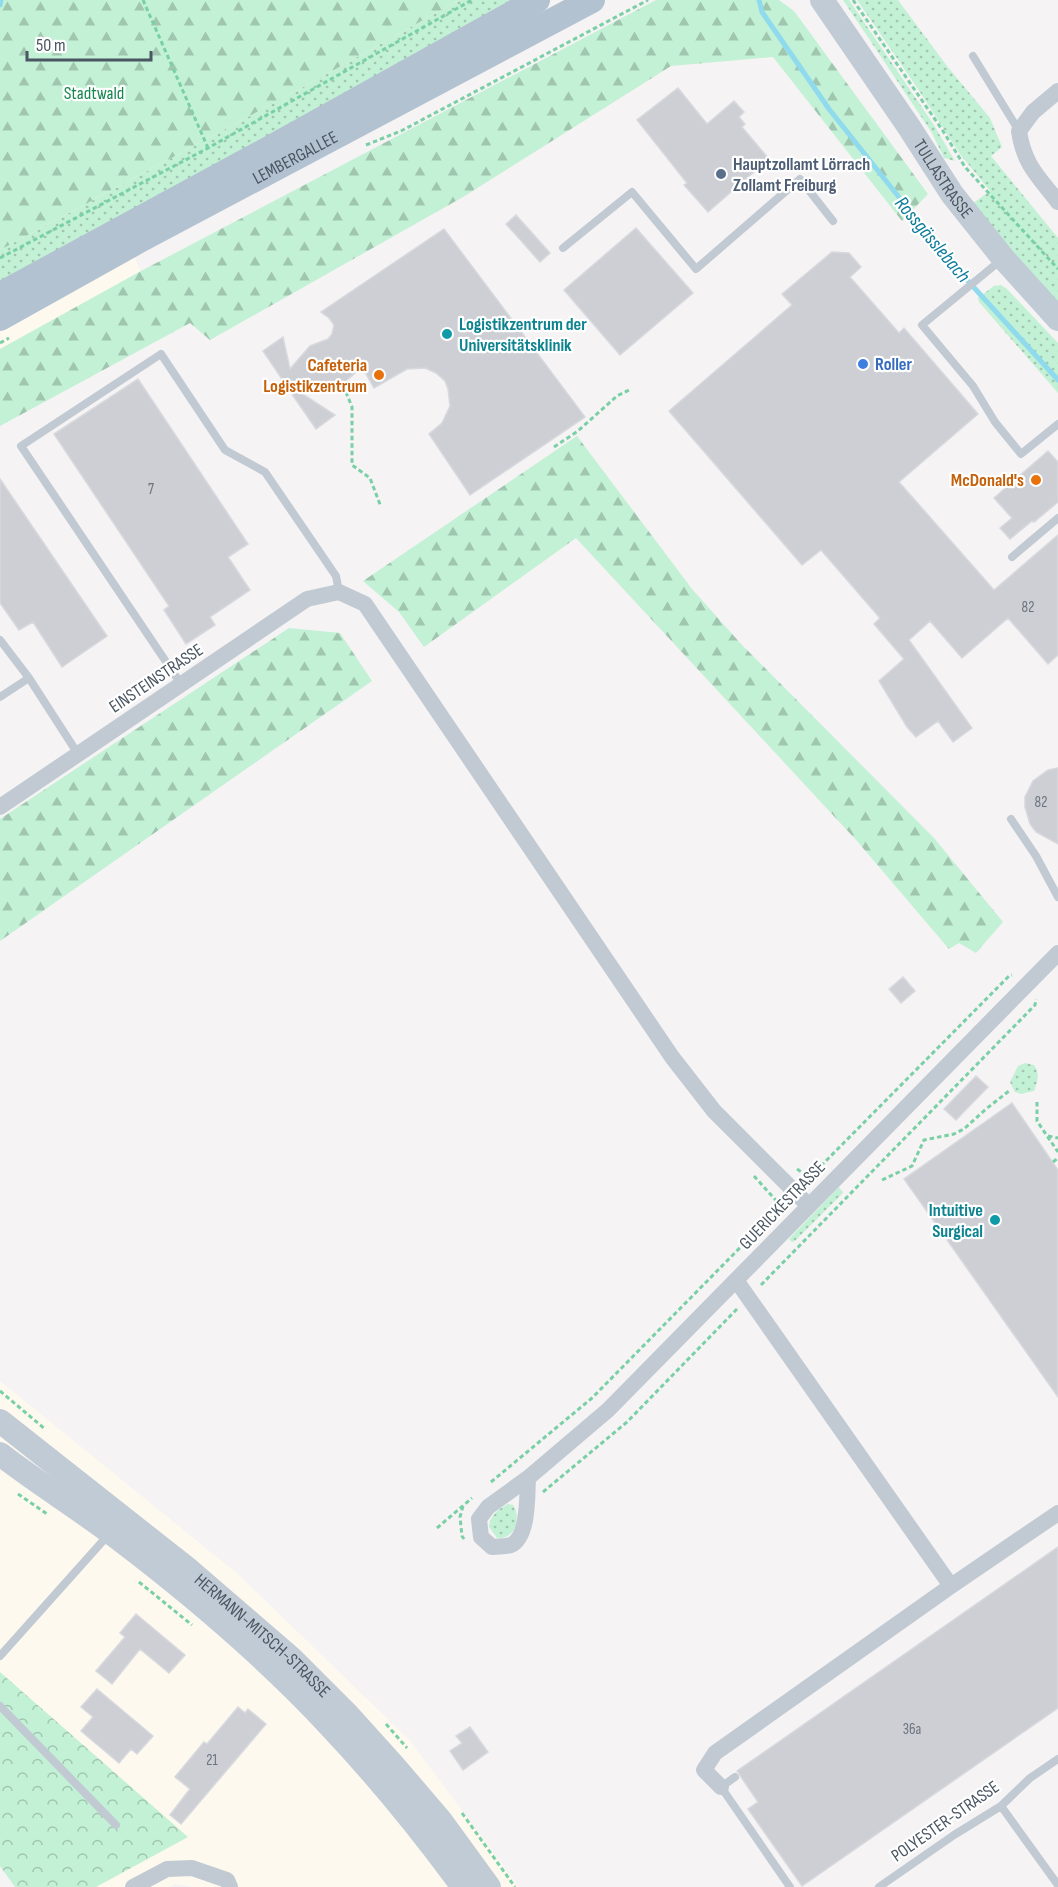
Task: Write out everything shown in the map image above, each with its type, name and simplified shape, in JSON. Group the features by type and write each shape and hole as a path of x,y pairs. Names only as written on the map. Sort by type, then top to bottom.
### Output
{"main road":[{"name":"LEMBERGALLEE","path":"0,295 537,0"},
{"name":"LEMBERGALLEE","path":"5,328 163,228 592,0"},
{"name":"TULLASTRASSE","path":"811,1 842,30 909,127 996,264 1058,319"},
{"name":"HERMANN-MITSCH-STRASSE","path":"0,1421 189,1570 291,1658 348,1715 394,1766 441,1821 489,1887"},
{"name":"HERMANN-MITSCH-STRASSE","path":"0,1454 111,1533 196,1602 286,1681 383,1785 463,1887"}],"street":[{"path":"1058,91 1033,112 1019,131 1028,164 1058,202"},
{"path":"339,592 365,604 672,1057 714,1111 808,1205"},
{"name":"EINSTEINSTRASSE","path":"0,807 307,599 339,592"},
{"name":"GUERICKESTRASSE","path":"528,1478 608,1410 1058,953"},
{"path":"736,1280 951,1586"},
{"path":"725,1793 704,1770 715,1753 1058,1513"},
{"path":"133,1887 167,1869 192,1868 227,1880 230,1887"}],"lane":[{"path":"973,56 1019,131"},
{"path":"563,248 632,192 696,269 800,179 833,221"},
{"path":"996,264 922,325 973,386 995,422 1022,454 1058,424"},
{"path":"181,684 21,446 160,354 225,450 265,472 336,576 339,592"},
{"path":"1012,557 1058,518"},
{"path":"0,640 29,678 78,754"},
{"path":"0,697 29,678"},
{"path":"1011,819 1036,856 1058,897"},
{"path":"0,1656 111,1533"},
{"path":"0,1706 116,1825"},
{"name":"POLYESTER-STRASSE","path":"879,1887 954,1835 1001,1806 1030,1778 1058,1759"},
{"path":"735,1777 725,1793 790,1887"},
{"path":"1001,1806 1058,1885"}],"path":[{"path":"143,0 208,148"},
{"path":"0,258 208,148 472,0"},
{"path":"361,147 401,131 648,0"},
{"path":"853,0 965,167 1058,269"},
{"path":"0,343 5,328"},
{"path":"343,385 352,407 352,465 370,478 381,507"},
{"path":"554,447 578,431 617,396 631,389"},
{"path":"490,1484 592,1398 1009,976 1039,971"},
{"path":"882,1180 912,1166 924,1140 954,1134 964,1129 986,1108 1009,1091"},
{"path":"1038,1101 1036,1121 1058,1152"},
{"path":"1046,1136 1058,1138"},
{"path":"1053,1162 1058,1158"},
{"path":"793,1166 809,1177"},
{"path":"16,1492 51,1517"},
{"path":"437,1528 472,1498"},
{"path":"132,1576 193,1627"}],"shaded area":[{"path":"116,221 141,271 0,349 0,284"},
{"path":"0,1381 239,1575 366,1698 411,1742 519,1887 195,1887 175,1884 169,1887 96,1887 188,1837 0,1672"}],"green space":[{"name":"Stadtwald","path":"0,0 459,0 307,85 0,250"},
{"path":"459,0 516,0 0,284 0,250 307,85"},
{"path":"656,0 779,0 794,11 928,194 902,221 773,57 671,66 463,197 210,340 190,323 0,426 0,349 141,271"},
{"path":"843,0 849,0 934,125 955,161 944,158 932,133"},
{"path":"857,0 898,0 947,66 990,118 1002,147 991,156 1058,238 1058,308 972,204 990,191 960,154"},
{"path":"1001,285 1058,343 1058,393 979,302 978,298 994,286"},
{"path":"577,436 692,589 741,644 934,838 1003,922 976,953 959,943 949,949 857,841 576,538 424,647 399,612 363,581"},
{"path":"289,628 340,633 372,681 0,941 0,819"},
{"path":"1025,1063 1034,1065 1038,1074 1034,1091 1021,1094 1015,1092 1010,1082 1018,1066"},
{"path":"839,1187 843,1193 792,1242 789,1239"},
{"path":"508,1504 513,1505 516,1511 515,1528 508,1536 497,1538 489,1527 491,1519 495,1513"},
{"path":"0,1672 188,1837 96,1887 15,1887 0,1866"}],"building":[{"path":"678,88 707,124 734,101 744,112 739,117 745,124 742,127 769,159 708,212 684,185 687,183 637,120"},
{"path":"516,215 550,253 540,262 506,224"},
{"path":"636,228 693,293 620,355 564,290"},
{"name":"Logistikzentrum der Universitätsklinik","path":"444,229 585,417 470,495 429,434 442,423 450,406 445,381 436,373 425,368 407,369 374,388 362,367 340,386 298,391 335,415 316,429 287,387 271,392 282,379 263,351 283,337 290,369 310,346 328,339 332,334 334,325 321,312"},
{"path":"832,252 849,253 861,267 850,277 899,333 904,328 978,414 899,482 994,590 1058,535 1058,655 1048,664 1008,618 962,658 930,621 909,640 972,728 953,742 938,721 916,737 907,727 879,681 904,659 874,624 880,618 821,550 802,565 669,411 792,305 782,294"},
{"path":"138,379 248,544 228,557 250,590 210,617 215,625 186,644 164,610 169,606 54,434"},
{"name":"McDonald's","path":"1048,451 1058,462 1058,502 1010,539 1000,528 1012,518 994,498"},
{"path":"0,479 107,636 62,667 33,622 19,630 0,603"},
{"path":"1058,768 1058,844 1036,832 1030,824 1025,807 1025,797 1033,781 1048,770"},
{"path":"903,977 915,991 901,1003 889,989"},
{"path":"976,1076 988,1087 956,1120 944,1109"},
{"name":"Intuitive Surgical","path":"1012,1103 1058,1170 1058,1397 904,1179"},
{"path":"1058,1547 1058,1708 802,1886 748,1809 758,1802 737,1771"},
{"path":"136,1614 185,1655 169,1673 140,1649 112,1684 96,1671 125,1637 120,1633"},
{"path":"97,1689 153,1736 137,1754 131,1749 119,1763 81,1731 93,1717 81,1707"},
{"path":"238,1707 245,1713 248,1709 266,1724 181,1824 170,1815 190,1789 175,1777 204,1742 207,1744"},
{"path":"470,1727 488,1752 463,1770 450,1751 462,1743 456,1736"}],"waterway":[{"path":"0,5 1,0"},
{"name":"Rossgässlebach","path":"759,0 762,12 829,109 948,259 1058,380"}],"place":[{"name":"Hauptzollamt Lörrach Zollamt Freiburg","path":"721,174"},
{"name":"Logistikzentrum der Universitätsklinik","path":"447,334"},
{"name":"Roller","path":"863,364"},
{"name":"Cafeteria Logistikzentrum","path":"379,375"},
{"name":"McDonald's","path":"1036,480"},
{"name":"Intuitive Surgical","path":"995,1220"}]}
